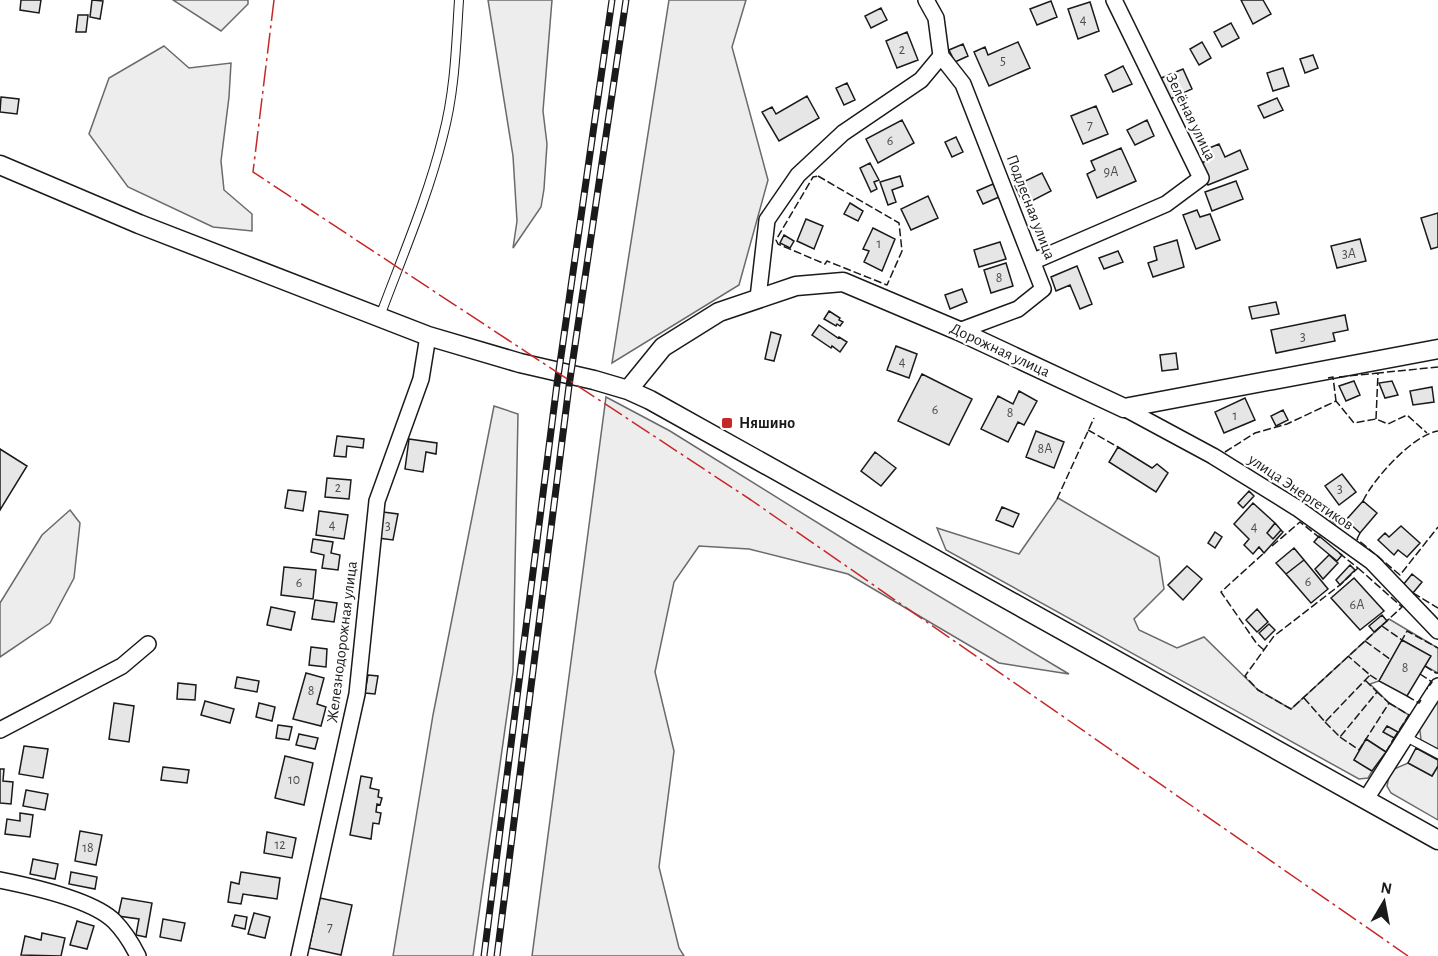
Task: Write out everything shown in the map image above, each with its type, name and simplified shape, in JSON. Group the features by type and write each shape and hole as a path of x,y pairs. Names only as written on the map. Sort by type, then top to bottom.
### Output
{"street":[{"path":"758,298 767,220 798,174 843,133 921,80 941,56 936,18 926,0"},
{"name":"Зелёная улица","path":"1034,261 1166,204 1200,178 1114,0"},
{"name":"Подлесная улица","path":"941,56 963,84 1043,289 1018,309 959,331"},
{"path":"0,165 139,224 428,336 520,363 594,380 650,400 1438,840"},
{"name":"Дорожная улица","path":"627,390 663,347 719,312 796,286 843,282 959,331 1125,408"},
{"name":"Железнодорожная улица","path":"299,956 358,686 377,501 421,379 428,336"},
{"path":"1125,408 1438,349"},
{"name":"улица Энергетиков","path":"1125,408 1213,456 1297,508 1372,562 1438,631"},
{"path":"0,730 122,666 148,644"},
{"path":"1366,799 1438,686"},
{"path":"0,880 51,891 101,911 115,921 131,942 138,956"}],"lane":[{"path":"379,318 415,224 443,137 454,79 459,0"},
{"path":"1406,737 1438,754"}],"shaded area":[{"path":"173,0 248,0 248,4 221,31"},
{"path":"488,0 552,0 543,111 547,144 544,189 541,207 513,248 517,221 513,156"},
{"path":"669,0 746,0 732,47 768,180 739,285 612,363"},
{"path":"164,46 189,68 231,63 221,161 224,190 252,214 252,231 213,227 128,187 89,134 109,78"},
{"path":"606,397 670,431 855,546 1069,674 999,663 848,574 749,549 699,546 674,582 655,672 674,751 659,867 679,948 684,956 532,956"},
{"path":"494,406 518,414 513,672 473,956 393,956 433,715"},
{"path":"1058,498 1159,557 1164,589 1134,619 1139,630 1177,648 1204,637 1258,690 1291,709 1389,619 1438,648 1438,673 1425,666 1430,656 1402,640 1379,681 1370,684 1389,703 1409,715 1386,752 1366,739 1354,760 1372,771 1368,778 1359,779 946,550 937,528 1019,554"},
{"path":"70,510 80,523 74,578 50,623 0,657 0,603 42,535"},
{"path":"1438,686 1438,749 1421,740 1420,731 1411,728"},
{"path":"1408,763 1432,776 1438,766 1438,820 1391,793 1387,786 1389,776 1394,769"}],"building":[{"path":"21,0 41,0 39,13 20,10"},
{"path":"92,0 103,1 100,19 90,17"},
{"path":"1241,0 1263,0 1271,14 1253,24"},
{"path":"1051,1 1057,17 1037,25 1030,9"},
{"path":"1090,2 1099,31 1078,39 1068,9"},
{"path":"881,8 887,20 871,28 865,16"},
{"path":"78,15 88,15 86,32 76,32"},
{"path":"1231,23 1239,38 1222,47 1214,32"},
{"path":"907,32 918,60 897,68 886,41"},
{"path":"1018,42 1030,68 989,86 974,52 985,47 988,55"},
{"path":"1202,42 1211,58 1199,65 1190,49"},
{"path":"963,44 968,56 955,62 949,50"},
{"path":"1313,55 1318,68 1305,73 1300,59"},
{"path":"1123,66 1132,84 1113,92 1105,75"},
{"path":"1283,68 1289,86 1273,91 1267,73"},
{"path":"1183,69 1192,89 1168,100 1159,79"},
{"path":"847,83 855,100 844,105 836,88"},
{"path":"807,96 819,118 779,141 762,112 772,107 776,114"},
{"path":"1,97 19,99 17,114 0,112"},
{"path":"1277,98 1283,110 1264,118 1258,106"},
{"path":"1096,106 1108,134 1083,144 1071,116"},
{"path":"902,120 914,143 878,163 866,139"},
{"path":"1147,120 1154,136 1135,145 1127,130"},
{"path":"956,137 963,152 952,157 945,142"},
{"path":"1219,144 1225,157 1240,150 1248,169 1208,185 1199,164 1206,161 1202,151"},
{"path":"1121,148 1136,181 1097,198 1087,174 1095,170 1091,161"},
{"path":"870,163 879,180 874,182 877,189 871,192 860,168"},
{"path":"1042,173 1051,191 1024,205 1015,186"},
{"path":"900,176 903,186 892,190 896,202 888,205 880,182"},
{"path":"1236,181 1243,199 1212,211 1205,192"},
{"path":"993,184 999,197 983,204 977,191"},
{"path":"928,196 938,218 911,230 901,209"},
{"path":"850,203 863,211 858,221 844,214"},
{"path":"1197,210 1200,217 1210,214 1220,240 1196,249 1183,215"},
{"path":"1438,213 1438,247 1431,249 1421,218"},
{"path":"806,219 823,226 814,249 797,241"},
{"path":"873,228 895,239 882,271 864,262 869,251 863,249"},
{"path":"784,235 794,241 790,248 780,243"},
{"path":"1360,239 1366,261 1337,268 1331,246"},
{"path":"1177,240 1184,267 1153,277 1148,263 1157,260 1154,247"},
{"path":"1000,242 1006,259 979,267 974,250"},
{"path":"1118,251 1123,262 1104,269 1099,258"},
{"path":"1006,263 1013,286 991,293 984,270"},
{"path":"1077,266 1092,304 1080,309 1070,285 1056,291 1051,277"},
{"path":"962,289 967,302 950,309 945,295"},
{"path":"1276,302 1279,314 1252,319 1249,307"},
{"path":"829,311 843,322 840,326 824,319"},
{"path":"1345,315 1348,330 1333,333 1335,341 1276,353 1271,330"},
{"path":"819,325 847,342 840,352 812,335"},
{"path":"771,332 781,335 774,361 765,359"},
{"path":"896,346 917,354 909,378 887,370"},
{"path":"1176,353 1178,369 1162,371 1160,355"},
{"path":"922,374 972,399 949,445 898,421"},
{"path":"1354,381 1360,395 1346,401 1339,386"},
{"path":"1392,381 1398,395 1385,398 1379,383"},
{"path":"1432,387 1434,402 1413,405 1410,391"},
{"path":"1019,391 1037,401 1024,425 1018,422 1008,442 981,429 998,396 1013,404"},
{"path":"1245,398 1255,420 1224,433 1215,412"},
{"path":"1283,410 1288,420 1276,426 1271,416"},
{"path":"1036,431 1064,442 1054,468 1026,457"},
{"path":"337,436 364,439 363,448 347,446 346,457 334,456"},
{"path":"409,439 437,443 436,454 426,452 423,472 405,469"},
{"path":"1118,447 1152,468 1157,464 1168,473 1156,492 1109,462"},
{"path":"0,449 27,466 0,510"},
{"path":"875,452 896,468 881,486 861,471"},
{"path":"1342,474 1356,492 1339,505 1325,486"},
{"path":"327,478 351,480 349,499 325,497"},
{"path":"288,490 306,492 303,511 285,508"},
{"path":"1249,491 1254,496 1243,508 1238,503"},
{"path":"1363,501 1377,513 1360,533 1346,520"},
{"path":"1253,503 1275,523 1267,533 1273,539 1281,530 1283,532 1264,553 1259,547 1253,554 1244,545 1249,539 1234,524"},
{"path":"1002,507 1019,514 1013,527 996,520"},
{"path":"319,511 348,515 344,539 316,535"},
{"path":"383,512 398,514 393,540 378,538"},
{"path":"1275,523 1281,530 1273,539 1267,533"},
{"path":"1401,526 1420,543 1407,557 1398,550 1394,555 1378,540 1385,533 1389,537"},
{"path":"1215,532 1222,537 1215,548 1208,543"},
{"path":"1319,536 1342,555 1337,561 1314,542"},
{"path":"313,539 333,542 331,553 340,555 338,570 322,568 324,555 311,552"},
{"path":"1294,548 1304,560 1286,574 1276,563"},
{"path":"1329,555 1338,563 1323,579 1315,569"},
{"path":"1304,560 1328,589 1311,603 1286,574"},
{"path":"1350,565 1355,570 1340,585 1336,580"},
{"path":"1187,566 1202,579 1183,600 1168,585"},
{"path":"284,567 316,570 313,599 281,595"},
{"path":"1412,574 1422,582 1413,593 1403,585"},
{"path":"1354,578 1384,611 1360,630 1331,598"},
{"path":"315,600 337,603 334,622 312,619"},
{"path":"271,607 295,612 291,630 267,625"},
{"path":"1257,609 1268,622 1257,632 1246,620"},
{"path":"1382,615 1387,621 1374,632 1369,626"},
{"path":"1269,624 1275,630 1265,640 1259,633"},
{"path":"1402,640 1431,656 1407,696 1379,681"},
{"path":"311,647 327,649 326,667 309,665"},
{"path":"306,673 324,678 317,704 326,707 321,726 293,719"},
{"path":"368,675 378,676 375,694 365,693"},
{"path":"237,677 259,681 257,692 235,688"},
{"path":"178,683 196,685 195,700 177,699"},
{"path":"205,701 234,709 230,723 201,715"},
{"path":"114,703 134,706 129,742 109,739"},
{"path":"259,703 275,707 272,721 256,717"},
{"path":"278,725 292,727 289,740 276,738"},
{"path":"1387,726 1398,732 1394,738 1383,732"},
{"path":"299,734 318,738 315,749 296,745"},
{"path":"1366,739 1386,752 1372,771 1354,760"},
{"path":"24,746 48,749 43,778 19,774"},
{"path":"1416,748 1438,760 1438,766 1432,776 1408,763"},
{"path":"285,756 313,763 304,805 275,798"},
{"path":"163,767 189,770 187,783 161,780"},
{"path":"0,769 4,769 3,781 13,782 11,804 0,803"},
{"path":"361,776 372,778 370,788 379,790 378,797 382,798 380,805 377,804 376,812 381,813 379,824 373,823 371,839 350,835"},
{"path":"26,790 48,794 45,810 23,806"},
{"path":"20,813 33,815 30,837 5,834 7,819 20,821"},
{"path":"80,831 102,835 96,865 75,861"},
{"path":"267,832 296,838 292,858 264,853"},
{"path":"33,859 58,864 55,879 30,874"},
{"path":"71,872 97,877 95,889 69,884"},
{"path":"241,872 280,878 277,899 243,894 241,904 228,902 231,882 239,884"},
{"path":"122,898 152,903 146,937 136,935 139,919 118,916"},
{"path":"320,898 352,905 341,955 309,948"},
{"path":"254,913 270,917 265,938 248,934"},
{"path":"235,915 247,917 245,929 232,926"},
{"path":"163,919 185,923 181,941 160,937"},
{"path":"77,921 94,926 87,949 70,945"},
{"path":"42,933 65,938 61,956 21,955 25,936 41,940"}],"railway":[{"path":"484,956 557,384 612,0"},
{"path":"497,956 569,386 626,0"}],"fence":[{"path":"818,176 899,223 902,251 887,285 827,261 825,264 778,244 776,240 813,177 818,176"},
{"path":"1376,419 1378,373 1438,367"},
{"path":"1339,377 1378,373"},
{"path":"1328,378 1333,377 1336,401"},
{"path":"1225,452 1255,433 1287,424 1336,401 1354,423 1376,419 1388,424 1407,415 1427,433"},
{"path":"1057,499 1094,418"},
{"path":"1088,430 1118,447"},
{"path":"1363,501 1395,459 1417,440 1438,431"},
{"path":"1313,505 1337,525 1346,520"},
{"path":"1272,546 1300,522 1320,538"},
{"path":"1360,533 1357,539 1400,575 1438,527"},
{"path":"1264,650 1257,644 1221,592 1265,552"},
{"path":"1339,553 1358,568"},
{"path":"1358,568 1402,607 1291,709 1258,690 1245,676 1274,636 1340,585 1358,568"},
{"path":"1413,593 1438,608"},
{"path":"1382,626 1402,640 1407,631 1438,648"},
{"path":"1365,641 1391,660"},
{"path":"1304,698 1325,722 1370,675 1348,656"},
{"path":"1425,666 1438,673"},
{"path":"1420,674 1432,682 1427,689"},
{"path":"1370,675 1379,681"},
{"path":"1325,722 1340,737 1377,692 1365,680"},
{"path":"1340,737 1359,750 1389,703 1377,692"},
{"path":"1407,696 1419,703 1421,700"},
{"path":"1389,703 1409,715 1398,732"},
{"path":"1386,752 1394,738"}],"power":[{"path":"274,0 253,172 751,500 1408,956"}],"place":[{"name":"Няшино","path":"727,423"}]}
